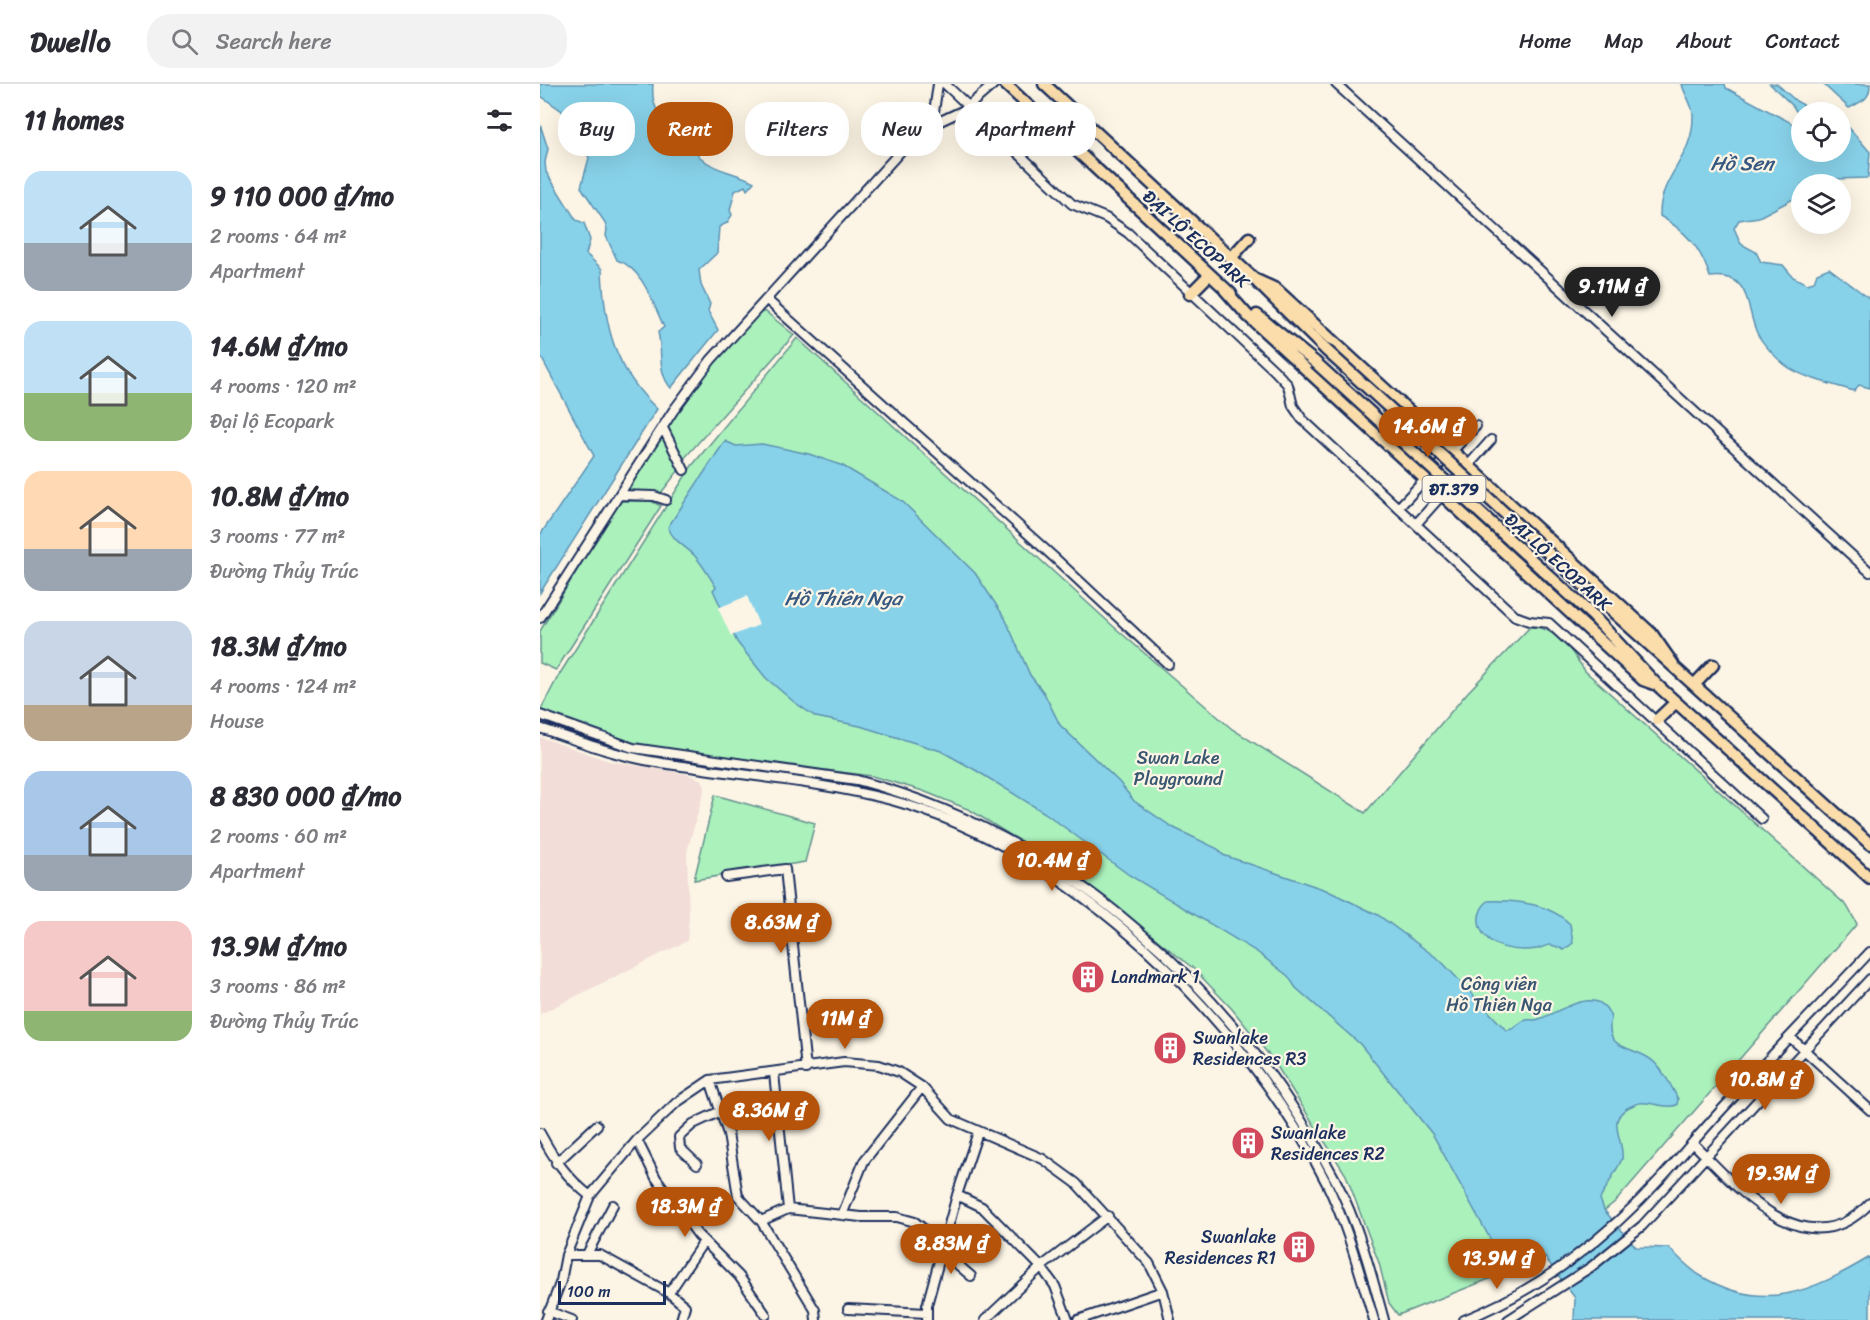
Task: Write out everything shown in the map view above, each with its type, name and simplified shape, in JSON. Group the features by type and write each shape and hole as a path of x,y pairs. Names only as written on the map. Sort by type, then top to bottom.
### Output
{"highway":[{"name":"ĐẠI LỘ ECOPARK","path":"1005,84 1209,275 1315,362 1593,616 1657,685 1870,878"},
{"name":"ĐẠI LỘ ECOPARK","path":"1044,84 1254,279 1326,350 1870,844"},
{"path":"1231,258 1249,238"},
{"path":"1190,294 1209,275"},
{"path":"1254,279 1276,290 1652,634 1672,664"},
{"path":"1226,290 1248,316 1643,680 1657,685"},
{"path":"1695,684 1713,665"},
{"path":"1657,720 1676,702"}],"street":[{"path":"935,102 938,84"},
{"path":"945,84 964,102"},
{"path":"974,102 994,84"},
{"path":"1336,84 1870,572"},
{"path":"540,618 663,428 711,360 897,156"},
{"path":"1021,156 1072,204 1106,219 1128,233 1288,385 1293,406 1302,419 1515,616 1529,621 1549,623 1762,819"},
{"path":"767,300 1049,553 1168,664"},
{"path":"1399,507 1476,426"},
{"path":"663,428 684,470"},
{"path":"1417,523 1491,441"},
{"path":"620,495 654,496 666,500"},
{"path":"540,715 633,748 781,773 851,790 931,814 1004,847 1127,927 1221,1026 1252,1063 1279,1103 1328,1186 1355,1255 1374,1320"},
{"path":"540,728 630,757 698,768 856,780 934,805 1009,840 1058,869 1127,927 1232,1023 1287,1098 1336,1181 1368,1260 1384,1320"},
{"path":"630,757 633,748"},
{"path":"931,814 934,805"},
{"path":"726,877 785,869 806,1069"},
{"path":"1464,1320 1474,1318 1540,1279 1586,1248 1627,1211 1660,1179 1870,952"},
{"path":"1508,1320 1591,1267 1642,1226 1705,1156 1806,1051 1870,979"},
{"path":"1790,1037 1870,1110"},
{"path":"546,1320 561,1281 566,1255 590,1196 637,1140 676,1103 711,1080 806,1069 844,1062 879,1065 899,1072 922,1087 951,1119 1043,1159 1076,1183 1149,1263 1163,1291 1170,1320"},
{"path":"774,1073 788,1209"},
{"path":"711,1080 728,1134 738,1196 761,1221 815,1310 816,1320"},
{"path":"842,1215 864,1161 922,1087"},
{"path":"1279,1103 1287,1098"},
{"path":"697,1164 680,1148 679,1137 693,1124 721,1111"},
{"path":"556,1163 597,1125"},
{"path":"848,1309 927,1316 957,1195 978,1132"},
{"path":"541,1138 571,1182 590,1196"},
{"path":"637,1140 656,1178 704,1241 739,1276 766,1315"},
{"path":"1692,1143 1765,1209 1783,1221 1803,1229 1826,1228 1845,1223 1859,1215 1870,1203"},
{"path":"957,1195 982,1208 1041,1267 1055,1286 1068,1320"},
{"path":"587,1254 613,1204"},
{"path":"761,1221 788,1209 842,1215 897,1217 915,1222 971,1276"},
{"path":"985,1320 994,1315 1041,1267 1108,1216"},
{"path":"1341,1221 1351,1217"},
{"path":"669,1293 704,1241"},
{"path":"566,1255 600,1256 669,1293 685,1306 681,1320"},
{"path":"1078,1320 1163,1291"},
{"path":"548,1311 572,1320"}],"shaded area":[{"path":"540,737 609,761 687,774 702,780 705,787 687,852 689,918 687,941 540,1014"}],"green space":[{"path":"759,312 766,312 794,335 682,461 667,427 707,370"},
{"name":"Công viên Hồ Thiên Nga","path":"797,338 1113,626 1232,729 1365,813 1467,693 1530,627 1539,628 1548,631 1562,641 1585,671 1847,906 1857,924 1616,1201 1539,1263 1530,1267 1522,1266 1398,1315 1389,1303 1379,1263 1346,1175 1273,1060 1232,1009 1194,969 1078,877 970,810 923,791 872,776 641,748 540,711 559,675 691,467"},
{"path":"662,436 679,470 661,493 626,490"},
{"path":"619,501 651,501 661,506 556,670 540,663 540,631"},
{"path":"715,795 815,823 805,862 694,880"}],"water":[{"path":"540,84 653,84 654,102 647,102 647,156 699,156 719,169 754,182 747,190 745,186 735,191 730,210 732,215 727,223 719,227 717,253 699,270 701,285 710,304 708,311 718,330 671,388 664,375 661,361 658,332 664,327 640,279 626,264 617,260 606,236 607,229 604,221 581,187 588,156 635,156 635,102 558,102 558,108 541,96"},
{"name":"Hồ Sen","path":"1682,84 1725,84 1726,88 1791,123 1791,162 1851,162 1851,130 1870,152 1868,178 1851,178 1851,174 1791,174 1791,200 1759,217 1739,220 1734,228 1741,244 1756,252 1761,262 1783,265 1793,277 1807,284 1814,282 1817,273 1829,268 1870,299 1870,388 1859,385 1854,391 1808,377 1785,365 1757,333 1745,293 1740,285 1724,277 1710,277 1702,257 1691,241 1678,228 1660,216 1665,189 1688,144 1692,131 1693,111"},
{"name":"Hồ Sen","path":"1770,84 1777,84 1798,102 1791,102 1791,104"},
{"path":"1823,84 1870,84 1869,94 1861,102 1851,107 1851,102 1842,102"},
{"path":"540,124 548,149 545,162 546,172 576,220 584,223 590,240 586,254 602,269 605,309 614,345 631,378 642,394 657,409 540,593 540,535 594,456 540,355"},
{"name":"Hồ Thiên Nga","path":"725,441 736,446 762,444 809,454 843,466 902,501 975,573 1005,618 1030,675 1044,693 1060,725 1119,782 1134,801 1172,827 1218,849 1223,855 1326,890 1378,915 1441,961 1506,1030 1512,1029 1523,1021 1539,1019 1579,1002 1598,1002 1606,1007 1611,1018 1612,1038 1617,1043 1648,1057 1655,1063 1665,1075 1678,1099 1677,1105 1672,1106 1636,1104 1619,1115 1617,1128 1622,1159 1600,1199 1604,1210 1636,1247 1669,1248 1701,1276 1746,1294 1767,1296 1788,1294 1828,1280 1870,1257 1870,1320 1574,1320 1575,1298 1544,1256 1534,1251 1499,1255 1433,1135 1360,1044 1296,988 1288,976 1257,952 1129,875 1045,813 977,771 941,751 860,726 816,717 766,678 737,642 713,590 716,587 706,571 668,527"},
{"path":"1488,901 1521,902 1552,911 1570,924 1573,943 1564,950 1550,945 1521,950 1496,944 1484,934 1479,923 1480,913"}],"pier":[{"path":"747,596 759,625 731,636 718,608"}],"place":[{"name":"Landmark 1","path":"1088,977"},
{"name":"Swanlake Residences R3","path":"1170,1048"},
{"name":"Swanlake Residences R2","path":"1248,1143"},
{"name":"Swanlake Residences R1","path":"1299,1247"}],"park label":[{"name":"Swan Lake Playground","path":"1178,768"}]}
